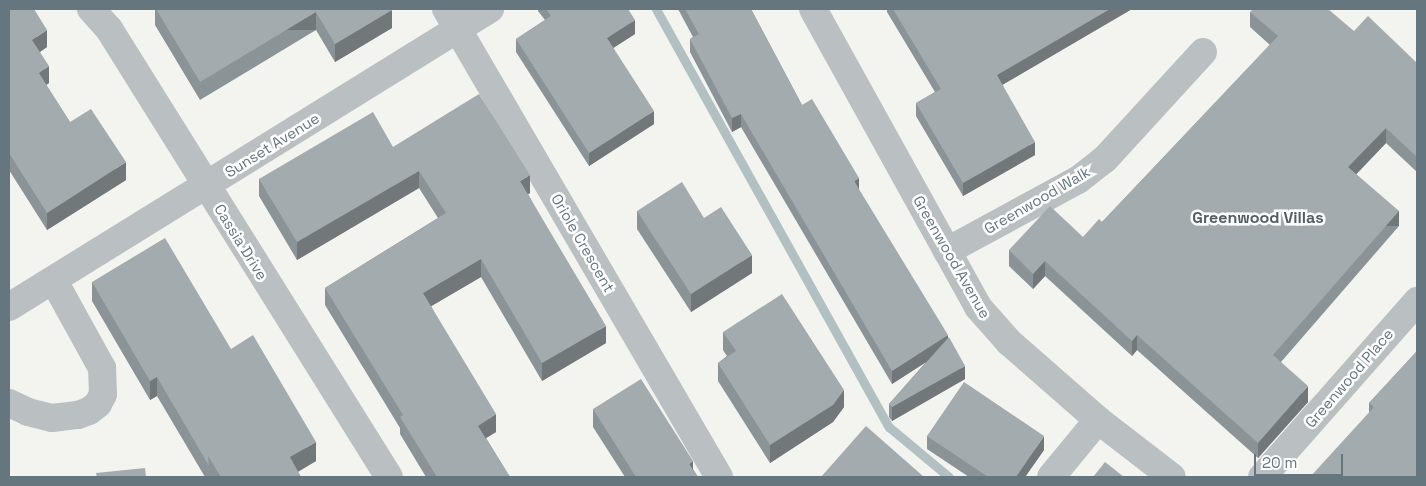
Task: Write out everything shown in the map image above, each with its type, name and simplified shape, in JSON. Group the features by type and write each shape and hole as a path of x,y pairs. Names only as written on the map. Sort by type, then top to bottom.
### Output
{"street":[{"name":"Cassia Drive","path":"91,9 109,29 389,477"},
{"name":"Sunset Avenue","path":"9,307 206,186 452,18 490,9"},
{"name":"Greenwood Avenue","path":"813,9 978,308 992,325 1098,420 1172,477"},
{"name":"Oriole Crescent","path":"452,18 719,477"},
{"name":"Greenwood Walk","path":"947,252 1078,180 1105,159 1203,52"},
{"path":"9,403 28,412 52,418 78,416 98,404 103,394 102,368 54,280"},
{"name":"Greenwood Place","path":"1262,477 1417,302"},
{"path":"1051,477 1098,420"}],"building":[{"path":"9,9 34,9 47,30 32,40 49,66 39,73 70,122 91,109 126,162 47,213 9,153"},
{"path":"156,9 392,10 335,44 316,12 200,82"},
{"path":"546,9 628,9 635,20 607,38 654,111 589,153 516,39 551,16"},
{"path":"685,9 751,9 802,105 812,99 859,178 854,181 948,335 892,371 741,114 732,118 690,39 699,34"},
{"path":"893,9 1110,9 997,75 1035,142 963,183 916,103 941,89"},
{"path":"1253,9 1328,9 1354,31 1368,16 1417,63 1417,157 1386,128 1348,167 1399,211 1273,355 1308,386 1258,443 1137,335 1132,341 1045,261 1033,274 1009,250 1050,206 1083,237 1099,219 1102,222 1278,36 1250,12"},
{"path":"479,94 530,175 520,181 606,326 542,363 481,259 423,293 496,414 478,426 510,477 437,477 400,417 403,415 325,288 446,213 419,171 297,242 259,179 373,112 393,147"},
{"path":"682,182 704,218 721,207 752,255 691,294 637,211"},
{"path":"165,238 231,349 253,335 316,442 290,457 301,477 221,477 208,456 209,466 157,377 150,381 92,282"},
{"path":"782,294 844,390 833,405 770,445 718,363 736,351 723,332"},
{"path":"949,337 965,366 892,407 889,404"},
{"path":"1417,351 1417,477 1310,477 1374,407 1369,403"},
{"path":"641,379 693,461 689,464 698,477 636,477 593,409"},
{"path":"964,382 1044,436 1016,477 988,477 927,436"},
{"path":"866,426 924,477 821,477"},
{"path":"1105,462 1124,477 1093,477"},
{"path":"145,468 146,477 97,477 96,473"}],"waterway":[{"path":"656,9 889,427 949,477"}],"district":[{"name":"Greenwood Villas","path":"1258,218"}]}
